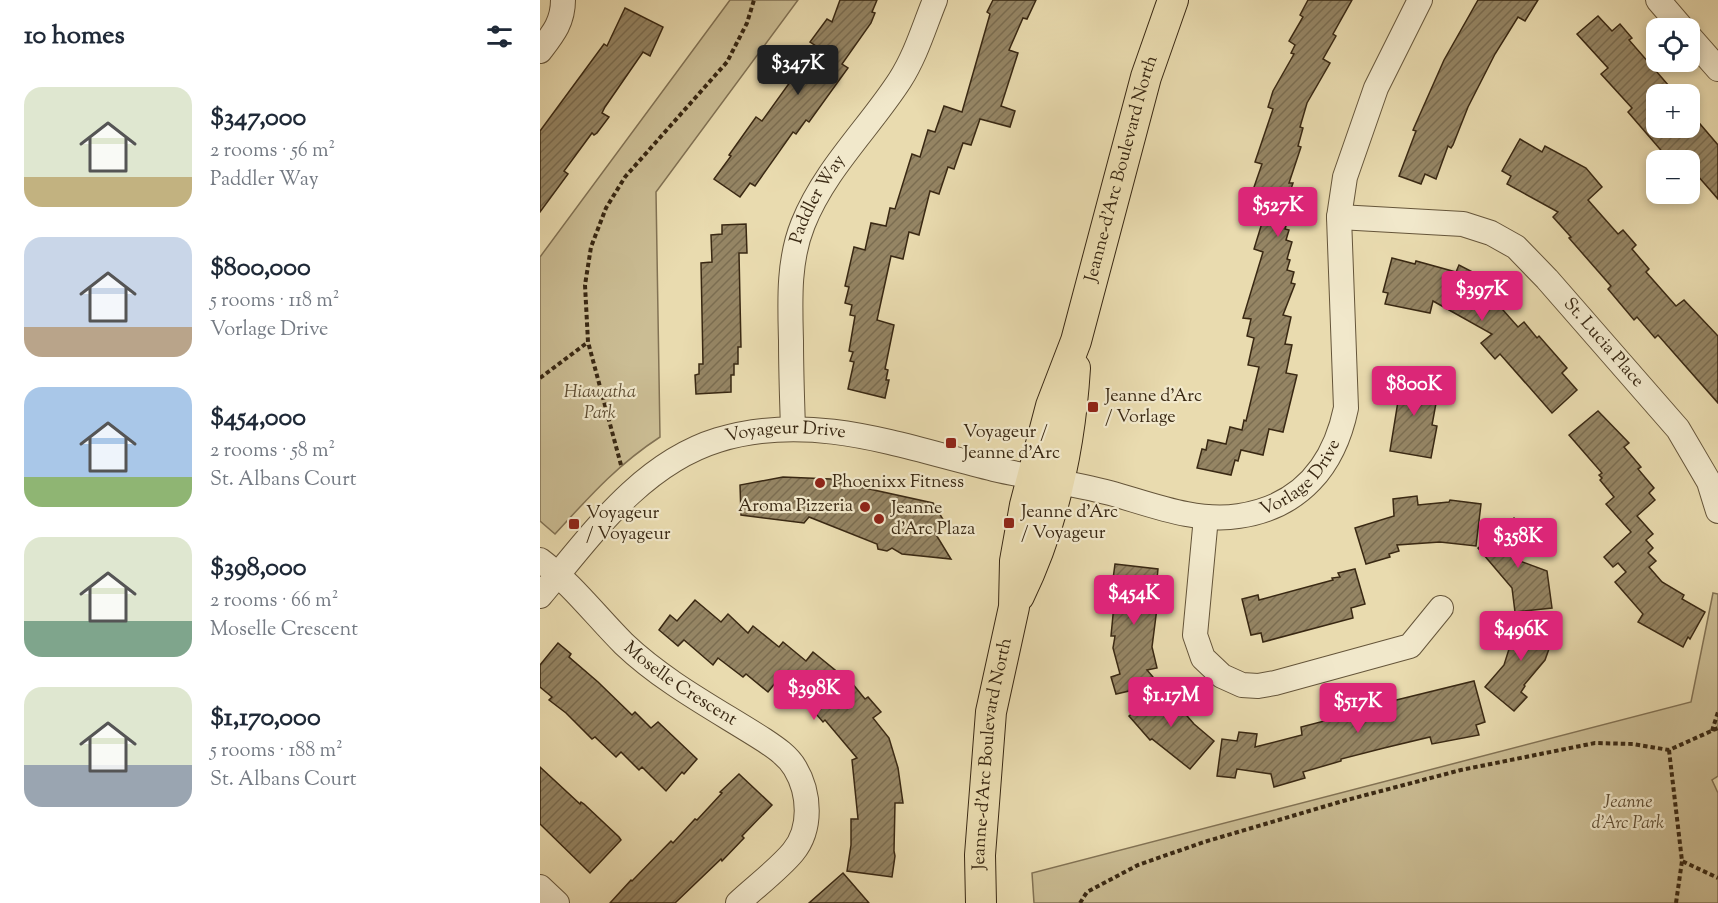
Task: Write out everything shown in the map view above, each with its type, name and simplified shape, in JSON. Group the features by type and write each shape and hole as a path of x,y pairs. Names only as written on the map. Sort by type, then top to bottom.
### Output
{"main road":[{"name":"Jeanne-d'Arc Boulevard North","path":"981,903 980,855 991,712 1014,607 1015,561 1072,408 1077,341 1146,77 1173,0"}],"street":[{"path":"540,51 558,27 563,13 563,0"},
{"name":"Paddler Way","path":"793,428 790,294 796,248 803,225 825,182 899,82 913,58 935,0"},
{"name":"Vorlage Drive","path":"1046,479 1206,517 1236,517 1259,513 1280,503 1301,490 1319,473 1341,432 1346,408 1338,217 1345,177 1376,88 1420,0"},
{"path":"1658,0 1674,18"},
{"path":"1700,49 1718,69"},
{"name":"St. Lucia Place","path":"1338,217 1463,224 1491,233 1516,247 1547,279 1678,429 1709,482 1718,511"},
{"name":"Voyageur Drive","path":"540,596 549,567 635,488 684,455 715,441 757,432 793,428 820,429 872,438 996,470 1046,479"},
{"path":"1206,517 1195,635 1203,658 1222,676 1242,685 1258,686 1275,683 1410,646 1441,608"},
{"name":"Moselle Crescent","path":"549,567 624,644 654,669 782,752 795,767 805,790 807,803 807,816 802,834 793,852 738,903"},
{"path":"540,887 557,903"}],"path":[{"path":"621,465 588,342 585,285 591,247 606,208 626,177 727,62 747,23 754,0"},
{"path":"540,378 588,342"},
{"path":"1712,731 1718,712"},
{"path":"1080,903 1087,892 1149,861 1204,842 1343,801 1461,770 1595,743 1633,744 1669,750 1718,728"},
{"path":"1669,750 1682,861 1676,903"},
{"path":"1682,861 1718,878"}],"green space":[{"name":"Hiawatha Park","path":"730,0 798,0 656,192 660,437 617,470 555,534 540,521 540,257"},
{"name":"Jeanne d'Arc Park","path":"1713,593 1718,594 1718,776 1712,780 1718,793 1718,903 1034,903 1032,873 1691,702"}],"building":[{"path":"840,0 877,0 872,12 875,13 871,23 842,64 848,68 809,122 806,120 796,134 793,132 755,186 750,183 740,197 714,179 756,117 762,121 816,46 810,42 827,19 832,22"},
{"path":"993,0 1036,0 1027,19 1023,18 1009,50 1018,53 1001,106 1015,111 1010,127 980,119 971,145 963,143 954,169 948,167 939,194 930,191 919,235 909,232 903,259 891,256 877,320 894,325 885,369 888,370 886,380 889,380 885,398 848,389 854,362 850,361 853,352 849,351 855,316 850,315 852,305 845,303 849,287 845,286 854,247 865,250 871,223 886,226 890,208 895,209 912,154 920,157 928,130 935,132 944,106 962,112 990,14 987,12"},
{"path":"1308,0 1352,0 1333,34 1336,36 1323,59 1330,63 1307,103 1300,127 1303,128 1298,146 1301,147 1289,183 1293,183 1287,201 1290,202 1288,210 1291,211 1285,229 1289,230 1286,240 1292,242 1287,259 1290,260 1287,270 1294,272 1291,283 1295,284 1283,315 1291,317 1285,344 1292,345 1286,373 1297,375 1283,432 1269,429 1263,455 1241,450 1238,461 1235,460 1231,475 1197,468 1202,449 1206,450 1208,440 1226,444 1230,427 1242,430 1259,367 1248,365 1254,338 1247,336 1251,319 1243,318 1263,252 1254,249 1262,223 1253,220 1261,193 1253,190 1262,164 1255,162 1273,109 1268,107 1273,91 1294,54 1291,53 1295,45 1289,41 1303,17 1300,15"},
{"path":"1478,0 1538,0 1525,21 1518,17 1495,54 1468,107 1453,145 1451,148 1448,146 1436,179 1425,174 1421,184 1399,176 1416,131 1413,130 1444,60"},
{"path":"625,8 663,27 650,56 643,52 605,107 602,113 609,117 597,133 594,135 592,133 564,171 568,174 540,212 540,131 604,44 607,46"},
{"path":"1598,16 1612,31 1620,24 1632,38 1629,40 1646,60 1646,72 1657,72 1667,84 1646,84 1646,133 1628,112 1632,108 1601,74 1608,68 1577,34"},
{"path":"1700,124 1718,145 1718,199 1700,178 1700,150 1661,150 1650,138 1700,138"},
{"path":"1520,139 1542,152 1545,146 1586,168 1602,187 1588,200 1618,234 1623,230 1636,245 1632,249 1649,269 1646,272 1676,306 1684,300 1718,336 1718,403 1658,335 1655,338 1637,317 1634,320 1608,289 1611,286 1553,217 1558,212 1507,184 1511,176 1502,171"},
{"path":"746,224 747,253 739,253 741,347 738,347 738,364 734,364 734,375 731,375 731,392 696,394 695,375 699,374 699,364 703,364 701,263 712,262 711,235 722,234 722,225"},
{"path":"1392,258 1415,264 1416,261 1456,272 1459,265 1494,283 1491,289 1499,294 1495,301 1518,327 1524,322 1537,338 1539,336 1567,368 1562,373 1577,390 1552,413 1500,354 1495,359 1481,343 1492,334 1433,301 1430,313 1385,304 1388,293 1383,292"},
{"path":"1393,375 1431,381 1428,397 1437,398 1432,425 1437,426 1431,458 1390,451 1399,395 1390,393"},
{"path":"1598,411 1629,443 1624,447 1641,467 1638,469 1654,488 1649,493 1655,500 1637,516 1653,534 1646,540 1653,548 1648,553 1656,561 1649,567 1662,582 1684,595 1682,599 1705,612 1683,647 1638,622 1643,614 1615,582 1626,572 1618,563 1613,567 1604,557 1631,532 1606,504 1614,497 1600,480 1602,478 1599,475 1602,473 1569,435"},
{"name":"Jeanne d'Arc Plaza","path":"783,477 831,479 933,503 947,526 935,533 951,559 902,554 892,548 887,551 878,549 877,544 809,517 804,523 741,515 740,485"},
{"path":"1417,496 1418,505 1449,502 1450,500 1481,504 1476,546 1440,542 1397,545 1399,551 1389,554 1390,557 1366,564 1355,528 1394,516 1393,499"},
{"path":"1514,518 1526,532 1519,538 1529,550 1517,560 1547,571 1552,608 1515,612 1512,588 1478,548"},
{"path":"1115,564 1158,569 1154,608 1157,608 1152,647 1157,668 1147,670 1159,684 1116,694 1111,677 1120,674 1113,648 1115,636 1111,636 1115,594 1111,594"},
{"path":"1355,569 1365,604 1351,608 1353,618 1263,642 1261,633 1251,635 1242,599 1258,595 1259,600 1333,580 1332,578 1340,577 1338,573"},
{"path":"695,600 721,622 728,614 748,633 753,626 779,647 783,642 806,661 813,652 845,678 847,677 865,699 868,697 881,712 873,718 889,738 898,768 903,803 895,803 895,856 892,877 847,871 851,845 851,819 858,819 852,760 857,758 825,720 823,722 804,700 802,703 776,682 768,692 746,674 743,677 718,658 713,665 684,640 678,646 659,630 670,615 677,621"},
{"path":"1515,618 1555,632 1545,660 1524,685 1521,692 1527,697 1514,711 1485,687 1504,665 1510,646 1505,644"},
{"path":"558,643 571,654 569,657 632,715 635,712 651,728 658,722 697,759 666,791 642,767 639,770 621,752 616,757 595,737 592,739 549,700 552,697 540,687 540,665"},
{"path":"1474,681 1485,722 1476,725 1479,735 1432,744 1430,737 1384,748 1303,772 1305,778 1274,787 1271,774 1237,769 1235,778 1217,776 1222,739 1237,741 1239,732 1257,734 1255,747 1302,735 1301,727 1336,718 1335,715"},
{"path":"1162,687 1194,724 1214,741 1190,769 1152,739 1150,740 1129,716"},
{"path":"540,767 580,804 581,802 584,804 621,840 590,873 540,824"},
{"path":"739,774 772,805 722,861 721,859 675,903 610,903 671,841 673,843 695,819 697,820 722,793 720,792"},
{"path":"843,873 869,903 809,903"}],"place":[{"name":"Jeanne d'Arc / Vorlage","path":"1093,407"},
{"name":"Voyageur / Jeanne d'Arc","path":"951,443"},
{"name":"Phoenixx Fitness","path":"820,483"},
{"name":"Aroma Pizzeria","path":"865,507"},
{"name":"Jeanne d'Arc Plaza","path":"879,519"},
{"name":"Jeanne d'Arc / Voyageur","path":"1009,523"},
{"name":"Voyageur / Voyageur","path":"574,524"}]}
